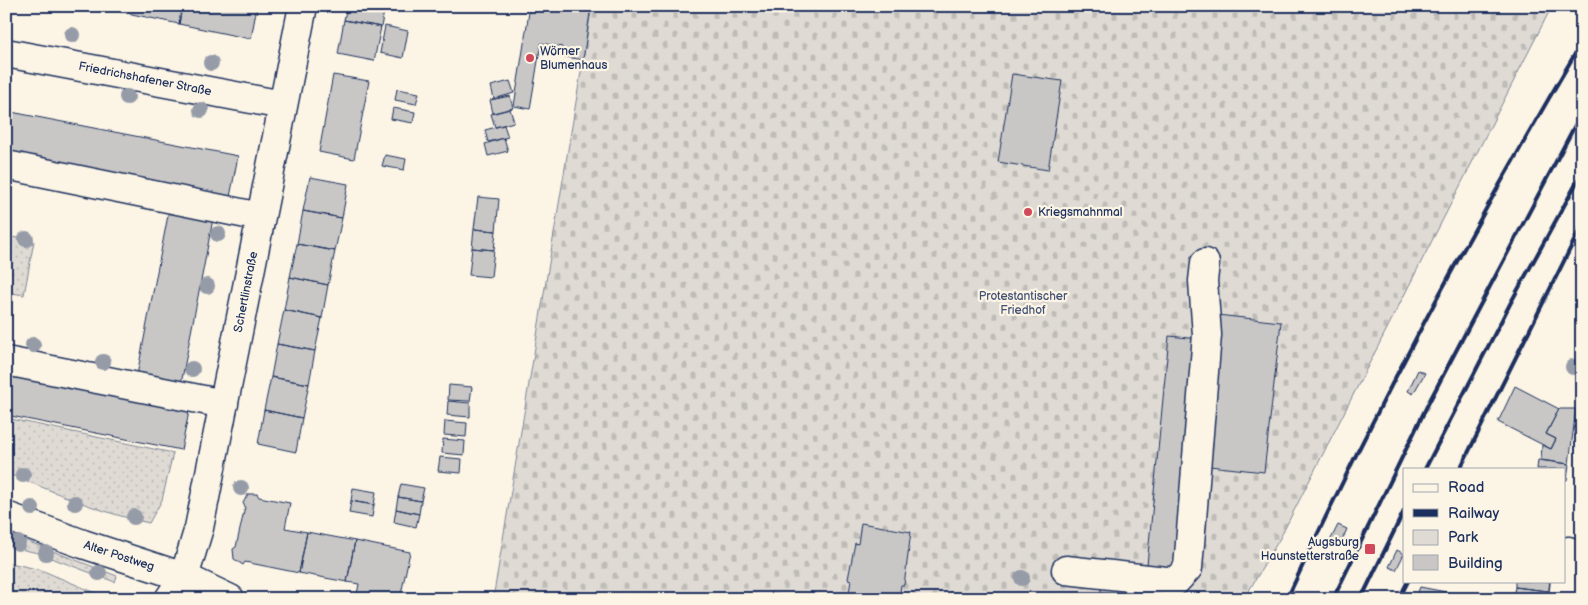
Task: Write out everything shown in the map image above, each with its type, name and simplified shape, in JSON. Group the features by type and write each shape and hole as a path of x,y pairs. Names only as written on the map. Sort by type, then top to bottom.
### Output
{"street":[{"name":"Schertlinstraße","path":"179,592 199,528 303,6"},
{"name":"Friedrichshafener Straße","path":"6,53 283,105"},
{"path":"6,165 261,217"},
{"path":"1066,570 1175,582 1188,568 1207,335 1203,281 1204,263"},
{"path":"6,361 224,404"},
{"name":"Alter Postweg","path":"6,516 83,544 179,592 230,599"},
{"path":"1566,567 1568,551"},
{"path":"1562,599 1564,582"}],"green space":[{"name":"Protestantischer Friedhof","path":"592,6 1552,6 1280,538 1244,599 493,599"},
{"path":"6,236 34,241 24,295 6,292"},
{"path":"6,418 173,453 162,500 149,523 94,508 6,473"},
{"path":"6,533 117,576 115,582 38,553 6,546"},
{"path":"6,562 41,570 103,596 105,599 6,599"}],"building":[{"path":"108,6 182,6 179,24 108,9"},
{"path":"182,6 257,6 251,39 179,24"},
{"path":"347,6 385,6 381,27 344,20"},
{"name":"Wörner Blumenhaus","path":"530,6 591,6 583,60 561,56 562,47 541,43 530,109 514,106"},
{"path":"344,20 381,27 374,61 338,54"},
{"path":"385,26 408,31 403,58 380,53"},
{"path":"1012,74 1062,81 1048,170 998,162"},
{"path":"333,75 369,81 354,159 319,152"},
{"path":"510,81 514,93 494,99 491,86"},
{"path":"397,89 419,93 416,104 395,100"},
{"path":"510,96 513,108 493,113 490,100"},
{"path":"393,108 415,112 413,123 391,119"},
{"path":"510,109 514,122 495,127 491,114"},
{"path":"6,111 238,156 230,197 6,153"},
{"path":"504,125 508,137 488,142 485,130"},
{"path":"504,138 508,151 488,156 485,144"},
{"path":"385,155 406,159 404,170 382,166"},
{"path":"310,177 348,184 342,218 303,211"},
{"path":"478,197 499,199 496,231 474,229"},
{"path":"169,210 213,219 181,384 137,375"},
{"path":"303,211 342,218 335,251 297,244"},
{"path":"474,229 496,231 494,250 472,248"},
{"path":"297,244 335,251 328,285 290,277"},
{"path":"472,248 494,250 491,277 469,275"},
{"path":"290,277 328,285 322,318 284,310"},
{"path":"284,310 322,318 315,351 277,344"},
{"path":"1217,315 1281,322 1264,472 1200,465"},
{"path":"1169,336 1199,339 1177,568 1147,565"},
{"path":"277,344 315,351 309,384 271,377"},
{"path":"6,369 190,407 181,450 6,415"},
{"path":"1418,370 1425,373 1413,394 1408,391"},
{"path":"271,377 309,384 302,418 264,410"},
{"path":"449,385 472,387 470,401 448,400"},
{"path":"1515,386 1559,409 1546,434 1556,439 1551,449 1498,422"},
{"path":"448,401 470,403 470,417 447,415"},
{"path":"1559,409 1576,409 1569,464 1541,460 1542,445 1551,449 1556,439 1546,434"},
{"path":"264,410 302,418 296,452 258,444"},
{"path":"445,421 467,423 466,437 444,435"},
{"path":"443,439 465,441 464,455 442,453"},
{"path":"440,457 462,459 461,473 438,471"},
{"path":"1538,460 1569,464 1567,480 1566,468 1537,468"},
{"path":"401,484 424,488 421,501 398,497"},
{"path":"353,488 376,492 374,505 351,501"},
{"path":"248,494 257,494 259,497 290,503 285,528 307,532 299,573 245,562 243,565 234,559 233,549 236,547 245,507 243,503"},
{"path":"398,497 421,501 419,514 396,509"},
{"path":"351,501 374,505 372,517 349,513"},
{"path":"396,509 419,514 416,527 394,522"},
{"path":"861,523 911,532 904,585 901,585 899,599 848,599 851,580 848,579 855,543 858,544"},
{"path":"1338,525 1347,529 1340,545 1330,541"},
{"path":"1580,525 1582,525 1582,576 1570,575 1577,558"},
{"path":"307,532 355,541 347,582 299,573"},
{"path":"355,541 410,552 400,599 356,599 359,584 347,582"},
{"path":"1397,550 1403,553 1396,570 1389,567"},
{"path":"1570,575 1582,576 1582,599 1568,599"},
{"path":"1515,582 1555,582 1554,592 1515,587"},
{"path":"1420,587 1482,599 1415,599"},
{"path":"1515,587 1548,591 1547,599 1513,599"},
{"path":"1101,588 1137,589 1137,599 1101,599"}],"railway":[{"path":"1287,599 1355,457 1427,316 1503,178 1582,42"},
{"path":"1333,599 1429,402 1582,112"},
{"path":"1426,468 1510,304 1582,173"},
{"path":"1460,468 1582,225"},
{"path":"1361,599 1403,513"},
{"path":"1399,599 1408,582"}],"place":[{"name":"Wörner Blumenhaus","path":"530,58"},
{"name":"Kriegsmahnmal","path":"1028,212"},
{"name":"Augsburg Haunstetterstraße","path":"1370,549"}]}
